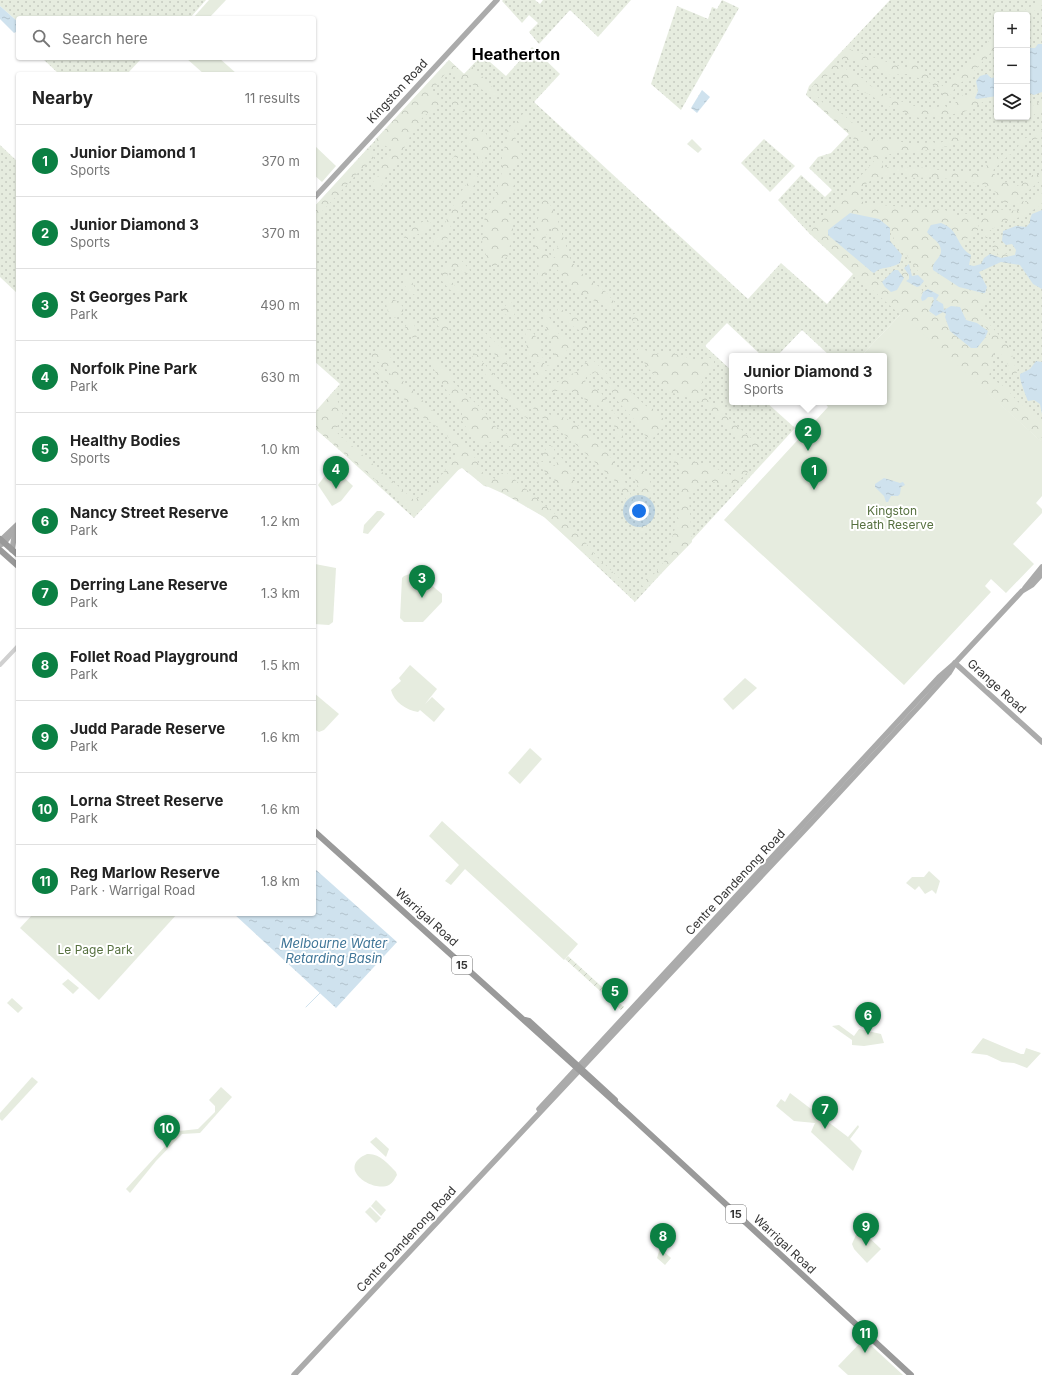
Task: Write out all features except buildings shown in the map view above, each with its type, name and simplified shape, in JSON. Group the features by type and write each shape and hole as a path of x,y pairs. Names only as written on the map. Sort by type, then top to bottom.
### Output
{"highway":[{"path":"1,541 16,553"},
{"path":"0,550 16,564"},
{"name":"Warrigal Road","path":"316,834 524,1020 532,1024 911,1375"}],"main road":[{"name":"Kingston Road","path":"316,196 496,0"},
{"path":"1,541 7,533 16,528"},
{"path":"1,541 16,528"},
{"path":"0,532 7,533"},
{"path":"12,550 16,532"},
{"name":"Centre Dandenong Road","path":"294,1375 579,1068 923,702 949,673 954,663 1025,588 1042,567"},
{"name":"Centre Dandenong Road","path":"1025,588 1032,585 1042,574"},
{"name":"Grange Road","path":"954,663 1042,742"}],"street":[{"path":"0,665 16,648"}],"green space":[{"path":"0,0 206,0 192,16 16,16 16,20 0,6"},
{"path":"209,0 226,0 211,16 195,16"},
{"path":"535,0 540,4 543,0 631,0 598,37 570,10 539,44 529,32 538,23 529,15 522,23 502,1"},
{"path":"722,0 739,8 681,110 651,84 677,6 708,19 712,7 717,9"},
{"path":"890,0 1042,0 1042,442 901,314 864,353 827,353 802,330 780,353 759,353 727,323 705,346 729,368 729,405 769,405 795,428 635,602 546,518 498,488 484,486 462,466 414,518 316,429 316,411 340,384 316,363 316,205 449,60 464,74 482,55 506,76 532,47 560,74 534,102 748,299 781,263 827,304 853,274 809,233 778,200 801,175 825,197 832,190 809,168 818,157 831,153 849,134 806,95 809,86"},
{"path":"1042,0 1042,8 1030,12 1021,12"},
{"path":"994,35 994,49 967,79 957,85 944,105 949,109 964,94 968,98 978,89 975,98 994,96 994,100 983,102 962,113 919,118 885,105 869,94 847,86 835,73 825,77 817,90 817,96 824,104 834,107 867,135 878,141 896,141 914,144 933,142 937,144 957,136 970,138 959,143 940,148 891,154 882,159 883,166 911,168 915,166 947,171 979,171 997,157 1017,150 1020,141 1042,130 1042,137 1029,141 1017,152 1009,155 994,169 993,172 1001,183 1009,182 1017,186 1027,181 1031,175 1042,175 1042,179 1020,198 1024,202 1028,202 1042,193 1042,205 1021,217 1002,222 988,232 989,237 986,239 981,223 983,217 994,209 1019,211 1020,206 997,200 997,193 982,184 935,177 915,178 908,177 902,172 897,172 864,185 859,193 858,199 867,204 945,210 957,216 961,214 969,214 975,218 979,224 979,229 964,241 963,250 949,226 945,224 931,225 929,235 937,243 940,252 937,273 964,289 983,293 987,297 988,303 982,305 979,312 1010,348 1015,366 1018,369 1015,377 1007,371 1009,366 1000,353 994,351 989,377 1005,387 1018,402 1030,410 1042,422 1042,442 809,233 876,159 816,104 811,91 812,87 846,48 908,69 909,58 945,88","holes":["839,58 849,62 852,59 878,72 890,75 907,74 929,82 942,91 943,97 938,108 923,109 886,96 868,84 864,79 835,63","850,213 890,228 895,242 904,251 922,277 928,289 937,298 935,300 943,304 944,310 963,312 966,320 980,324 987,328 990,335 982,340 977,348 965,343 950,331 945,317 947,314 943,312 932,315 929,311 934,300 933,297 921,295 923,292 920,286 909,283 908,272 901,273 904,279 901,283 885,287 882,282 872,277 872,272 828,235"]},
{"path":"44,60 140,60 129,72 57,72"},
{"path":"188,60 221,60 235,72 202,72"},
{"path":"449,60 464,74 473,67 497,92 497,95 493,96 448,70 433,89 433,93 440,96 442,100 441,103 424,116 415,127 399,158 389,170 381,187 379,189 373,186 373,182 379,175 380,169 370,160 316,218 316,205 369,147 372,156 378,164 390,153 391,149 375,140"},
{"path":"451,99 457,101 465,109 464,113 450,103"},
{"path":"1042,101 1042,109 1032,116 1030,116 1030,107"},
{"path":"523,113 529,117 529,120 520,128 515,129 514,134 522,155 508,175 516,181 506,201 513,229 508,256 495,266 491,266 482,246 483,226 485,217 492,205 502,172 502,154 507,140 507,131 512,124 520,120"},
{"path":"478,129 483,129 491,142 482,166 480,166 474,148 463,144 462,142 468,139 468,134"},
{"path":"692,139 702,149 698,153 687,144"},
{"path":"764,139 795,166 770,192 741,163"},
{"path":"0,145 16,160 16,292 0,277"},
{"path":"316,147 336,166 322,182 316,177"},
{"path":"460,149 463,152 452,164 452,159"},
{"path":"475,175 478,177 477,180 451,225 447,240 439,245 433,243 440,234 459,195"},
{"path":"547,198 558,221 571,261 585,277 605,291 616,304 615,309 599,303 574,289 567,283 559,271 552,267 548,266 541,285 537,283 539,259 534,241 542,202","holes":["548,221 558,248 554,249 553,252 561,262 544,251 548,232"]},
{"path":"425,220 432,221 423,232 405,240 403,239 408,231"},
{"path":"997,240 1005,248 1003,250 1006,254 1013,249 1016,250 1015,255 1001,258 991,245"},
{"path":"453,259 461,260 470,270 468,274 455,269 447,275 454,285 461,289 461,295 450,290 442,281 443,265"},
{"path":"405,275 412,282 419,297 407,291 402,277"},
{"path":"388,297 399,302 403,307 403,312 400,316 394,318 388,312 385,300"},
{"path":"508,298 510,298 515,313 513,317 504,314 503,309 507,304"},
{"path":"558,308 574,316 588,328 588,332 580,331 571,325 557,312"},
{"path":"542,311 547,313 558,333 576,347 566,351 551,372 545,370 540,363 533,362 530,359 527,348 525,332 528,329 535,335 545,366 550,365 554,354 554,349 548,335"},
{"path":"636,313 641,318 636,323 631,318"},
{"path":"431,314 445,322 451,332 441,329 430,317"},
{"name":"Kingston Heath Reserve","path":"901,314 1042,442 1042,496 1036,503 1042,509 1042,513 1013,544 1034,564 1006,593 991,579 985,586 991,592 904,685 724,520 828,407 826,405 887,405 887,353 864,353"},
{"path":"410,320 414,323 417,336 415,338 411,337 405,327"},
{"path":"484,332 503,349 507,368 496,357 482,334"},
{"path":"639,348 656,354 666,351 699,361 703,360 706,356 714,360 714,368 708,370 701,385 702,393 713,405 718,401 726,408 725,414 727,417 759,445 755,449 747,441 737,438 706,406 696,400 666,391 636,352"},
{"path":"382,349 386,351 402,380 458,436 478,462 482,472 497,480 501,479 501,473 507,473 561,519 570,523 597,557 620,579 630,595 544,517 504,494 482,484 462,468 454,472 415,513 316,430 316,412 334,391 343,415 335,431 414,500 427,493 457,455 446,433 424,418 375,372 377,368 393,380 389,371 384,368 383,365 372,359 371,353"},
{"path":"474,353 478,355 489,370 522,405 527,413 528,419 521,414 513,404 500,396 486,377 484,370 472,358"},
{"path":"592,359 609,376 613,385 630,391 646,406 656,410 664,420 665,426 653,438 650,438 644,434 634,419 617,400 603,378 595,372 586,377 585,383 600,391 619,420 624,441 619,440 610,414 606,409 584,399 578,393 563,390 546,393 541,397 539,395 565,377 578,371 588,360"},
{"path":"434,360 449,374 454,383 484,411 495,426 513,438 518,447 516,451 499,439 485,445 475,441 462,421 462,411 444,387 432,366 431,363"},
{"path":"538,367 546,375 535,386 532,385 536,379 536,369"},
{"path":"536,400 540,400 540,407 546,413 569,420 581,427 601,445 623,478 634,503 633,506 629,504 616,482 568,437 548,424 533,408 532,404"},
{"path":"548,446 552,446 555,451 553,459 549,461 541,457"},
{"path":"559,455 564,460 577,486 575,490 569,489 557,482 542,469 534,459 555,466 557,464 556,458"},
{"path":"669,455 708,465 731,475 743,466 749,471 733,486 702,480 689,496 692,542 646,589 640,584 655,573 666,559 679,514 679,470"},
{"path":"639,466 649,477 653,492 651,497 644,500 632,472"},
{"path":"330,469 336,470 353,486 341,501 332,506 318,485"},
{"path":"377,511 381,511 385,514 368,534 363,533 364,525"},
{"path":"640,524 644,524 646,525 646,533 640,534 637,531 637,527"},
{"path":"316,564 336,568 333,622 329,625 316,624"},
{"path":"416,572 442,594 442,602 423,622 404,622 400,618 402,578"},
{"path":"410,665 437,689 425,704 432,697 445,709 434,722 420,710 418,712 401,705 391,690 401,681 399,678"},
{"path":"745,678 757,688 733,710 723,699"},
{"path":"316,695 339,714 324,730 319,732 316,730"},
{"path":"530,748 542,759 520,784 508,773"},
{"path":"442,821 578,944 564,960 465,869 451,885 445,881 459,865 429,836"},
{"path":"929,871 940,881 936,894 932,890 925,894 919,886 915,890 906,883 912,877 924,877"},
{"name":"Le Page Park","path":"31,916 175,916 99,1000 20,928"},
{"path":"568,956 624,1007 621,1010 565,959"},
{"path":"68,979 79,988 73,994 62,984"},
{"path":"12,998 23,1008 18,1013 7,1003"},
{"path":"839,1025 854,1036 859,1029 881,1034 884,1043 864,1046 852,1045 852,1040 832,1026"},
{"path":"983,1038 1021,1054 1024,1054 1026,1048 1041,1053 1027,1068 1014,1063 1002,1062 987,1055 971,1053"},
{"path":"32,1077 38,1082 2,1121 0,1119 0,1113"},
{"path":"221,1087 232,1097 200,1133 182,1134 156,1161 130,1193 126,1189 179,1131 198,1129 215,1112 215,1106 209,1100"},
{"path":"790,1093 848,1137 858,1125 859,1127 850,1139 862,1151 853,1171 811,1132 815,1123 794,1121 776,1106 781,1099 785,1102"},
{"path":"376,1137 389,1149 386,1157 370,1142"},
{"path":"367,1154 380,1157 396,1172 397,1175 393,1182 382,1187 374,1186 360,1178 356,1172 355,1166 358,1160"},
{"path":"376,1200 386,1210 381,1216 371,1206"},
{"path":"370,1207 381,1218 376,1223 365,1212"},
{"path":"859,1228 881,1249 867,1263 854,1249 852,1244"},
{"path":"660,1248 671,1258 665,1265 657,1258"},
{"path":"863,1340 865,1340 903,1375 848,1375 838,1366"}],"water":[{"path":"0,6 16,20 16,32 14,33 0,19"},
{"path":"1038,44 1042,44 1042,92 1034,95 1030,93 1030,48 1035,48"},
{"path":"987,74 991,78 994,78 994,96 975,98 978,91 976,81 980,76"},
{"path":"702,90 710,97 697,113 691,108"},
{"path":"1042,210 1042,289 1033,284 1020,265 1001,262 979,272 987,287 985,293 959,287 933,270 941,250 937,242 927,232 931,225 941,223 947,226 955,234 962,247 971,255 969,265 974,266 981,264 984,258 990,254 1001,258 1015,255 1016,250 1012,244 1006,245 1002,241 1003,231 1016,226 1026,227 1030,223 1032,214"},
{"path":"850,213 879,219 890,228 890,241 902,255 900,263 880,269 874,273 828,235 828,230"},
{"path":"909,264 912,276 918,275 924,281 920,286 917,287 906,281 909,279 909,275 904,268"},
{"path":"894,270 898,270 904,278 897,290 891,292 882,282"},
{"path":"928,289 939,295 936,300 943,304 944,310 951,306 960,307 966,320 977,323 988,331 985,338 977,348 971,348 950,331 945,317 946,314 943,312 936,316 929,311 934,300 933,297 928,297 922,301 921,298 923,292"},
{"path":"1036,361 1042,362 1042,414 1040,404 1034,400 1028,401 1020,376 1020,374 1030,369"},
{"path":"884,478 900,483 903,482 905,485 901,487 900,494 898,496 891,496 888,502 886,502 884,496 875,487 875,484"},
{"name":"Melbourne Water Retarding Basin","path":"316,870 397,942 336,1008 236,916 316,916"}],"waterway":[{"path":"306,1007 320,993"}],"place":[{"name":"Junior Diamond 3","path":"808,451"},
{"name":"Norfolk Pine Park","path":"336,489"},
{"name":"Junior Diamond 1","path":"814,490"},
{"name":"St Georges Park","path":"422,598"},
{"name":"Healthy Bodies","path":"615,1011"},
{"name":"Nancy Street Reserve","path":"868,1035"},
{"name":"Derring Lane Reserve","path":"825,1129"},
{"name":"Lorna Street Reserve","path":"167,1148"},
{"name":"Judd Parade Reserve","path":"866,1246"},
{"name":"Follet Road Playground","path":"663,1256"},
{"name":"Reg Marlow Reserve","path":"865,1353"}],"district":[{"name":"Heatherton","path":"516,54"}]}
